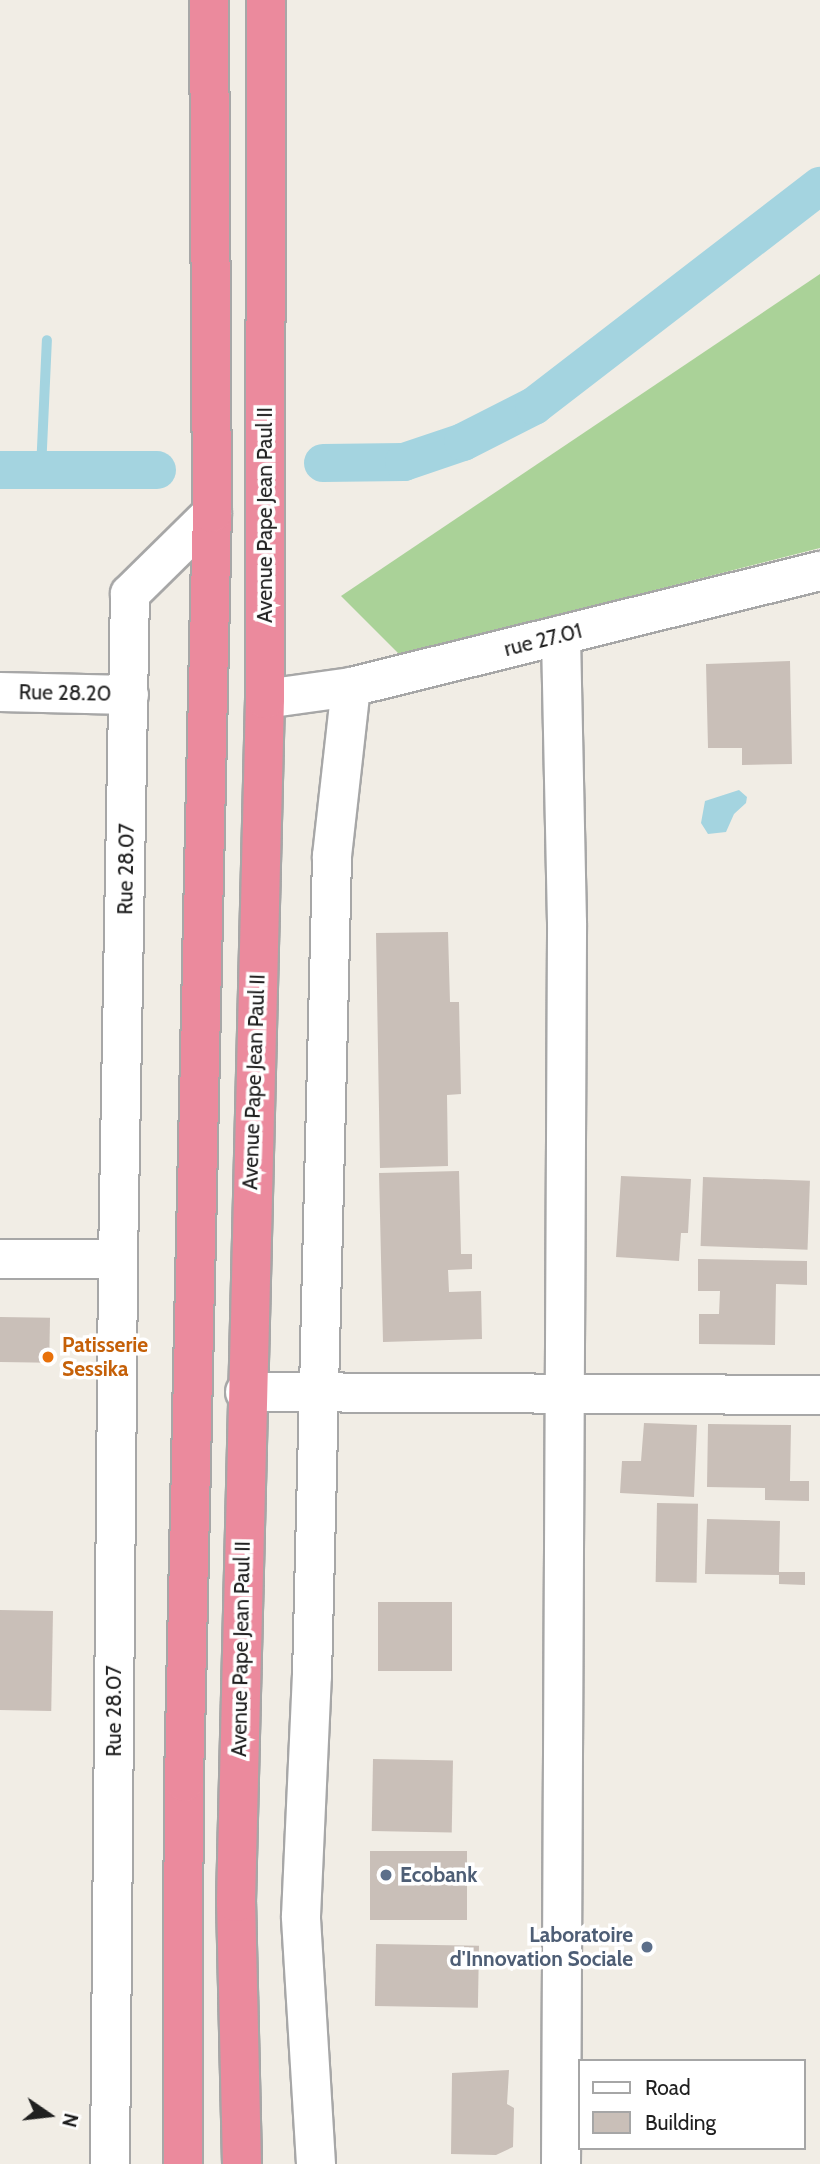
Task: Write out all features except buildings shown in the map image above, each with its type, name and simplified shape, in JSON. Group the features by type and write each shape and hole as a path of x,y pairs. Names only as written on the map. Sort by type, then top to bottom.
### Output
{"highway":[{"path":"183,2164 184,1768 212,513 209,0"},
{"name":"Avenue Pape Jean Paul II","path":"242,2164 236,1902 245,1392 265,699 266,0"}],"street":[{"name":"Rue 28.07","path":"110,2164 118,1259 130,594 212,513"},
{"name":"rue 27.01","path":"265,699 352,687 820,572"},
{"path":"561,635 567,923 561,2164"},
{"path":"316,2164 301,1916 319,1393 332,856 352,687"},
{"name":"Rue 28.20","path":"0,692 129,695"},
{"path":"0,1259 118,1259"},
{"path":"245,1392 565,1391 820,1395"}],"green space":[{"path":"820,274 820,548 400,655 341,596"}],"water":[{"path":"739,790 747,797 746,803 734,814 726,832 708,834 701,823 705,801"}],"waterway":[{"path":"323,463 404,462 463,442 534,406 820,186"},
{"path":"41,470 47,340"},
{"path":"0,470 157,470"}],"place":[{"name":"Patisserie Sessika","path":"48,1357"},
{"name":"Ecobank","path":"386,1875"},
{"name":"Laboratoire d'Innovation Sociale","path":"647,1947"}]}
